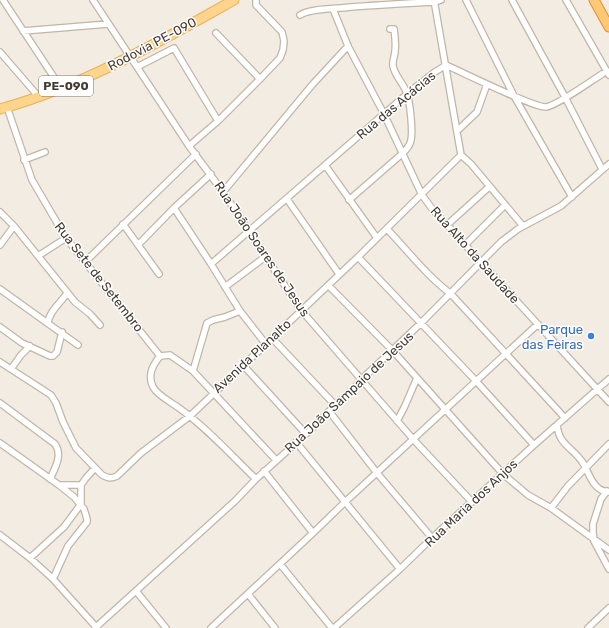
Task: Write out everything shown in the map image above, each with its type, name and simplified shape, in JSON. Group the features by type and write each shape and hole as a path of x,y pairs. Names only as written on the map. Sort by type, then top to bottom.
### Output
{"highway":[{"path":"594,0 609,27"}],"main road":[{"name":"Rodovia PE-090","path":"3,108 61,88 130,57 234,0"}],"street":[{"path":"11,0 2,1 61,88"},
{"name":"Rua João Soares de Jesus","path":"93,0 189,146 211,174 301,310 413,439 472,502"},
{"path":"189,146 218,121 280,58 284,41 282,32 256,5 256,0"},
{"path":"300,16 308,12 393,2 441,0"},
{"path":"466,0 514,96 572,197"},
{"path":"512,0 565,97 602,170"},
{"path":"566,0 608,73"},
{"path":"435,1 461,155 523,226"},
{"name":"Rua Alto da Saudade","path":"333,9 348,46 384,114 422,195 433,210 609,402"},
{"path":"23,30 108,24"},
{"path":"350,200 403,153 411,142 407,94 404,86 394,73 392,64 396,45 394,29 390,28"},
{"path":"216,33 260,79"},
{"path":"223,192 312,85 348,46"},
{"path":"137,67 174,48 218,121"},
{"path":"0,52 38,96"},
{"name":"Rua das Acácias","path":"211,264 407,94 446,65 514,96 546,107 608,73"},
{"path":"457,131 477,112 487,84"},
{"name":"Rua Sete de Setembro","path":"3,108 36,188 66,238 160,356"},
{"path":"24,160 45,152"},
{"path":"85,262 196,154"},
{"name":"Avenida Planalto","path":"95,468 107,478 117,476 141,453 190,416 265,343 358,257 461,155"},
{"path":"325,164 377,238"},
{"name":"Rua João Sampaio de Jesus","path":"96,628 235,502 264,471 306,434 393,351 501,242 523,226 561,206 609,164"},
{"path":"138,245 174,208 211,174"},
{"path":"447,225 489,187"},
{"path":"287,199 339,274"},
{"path":"465,245 505,205"},
{"path":"174,208 240,311 265,343"},
{"path":"0,212 14,226 67,293 100,325"},
{"path":"123,224 159,274"},
{"path":"0,243 14,226"},
{"path":"387,229 428,274 451,294 565,418"},
{"path":"38,256 66,238"},
{"path":"225,287 265,257"},
{"path":"358,257 476,381 534,446"},
{"path":"328,285 393,351 503,474 528,495 551,508 609,550"},
{"path":"0,289 62,332 78,345"},
{"path":"48,322 50,315 64,299 67,293"},
{"path":"193,371 207,323 240,311"},
{"path":"211,628 218,626 248,594 345,502 538,324"},
{"path":"0,327 22,343 53,356 58,352 62,332"},
{"path":"272,338 335,406"},
{"path":"11,369 21,355 30,346"},
{"path":"256,479 190,416 156,392 151,374 153,367 160,356 170,355 193,371 276,460"},
{"path":"0,362 51,395 56,403 62,422 76,448 95,468 81,485 81,504 64,527 30,558"},
{"path":"243,365 306,434"},
{"path":"397,420 417,378"},
{"name":"Rua Maria dos Anjos","path":"333,628 609,379"},
{"path":"0,403 55,444 58,448 59,456 50,479"},
{"path":"329,411 377,473 432,538"},
{"path":"557,425 560,438 579,458 593,483 608,491 602,499 593,524 594,540 609,569"},
{"path":"296,442 400,569"},
{"path":"0,443 59,485 81,504 86,513 87,522 68,546 53,579"},
{"path":"551,508 560,495 609,444"},
{"path":"264,471 313,533"},
{"path":"59,485 81,485"},
{"path":"0,535 30,558 53,579 96,628"},
{"path":"280,564 333,628"},
{"path":"136,591 166,628"},
{"path":"248,594 275,628"},
{"path":"588,628 609,608"}],"place":[{"name":"Parque das Feiras","path":"591,336"}]}
